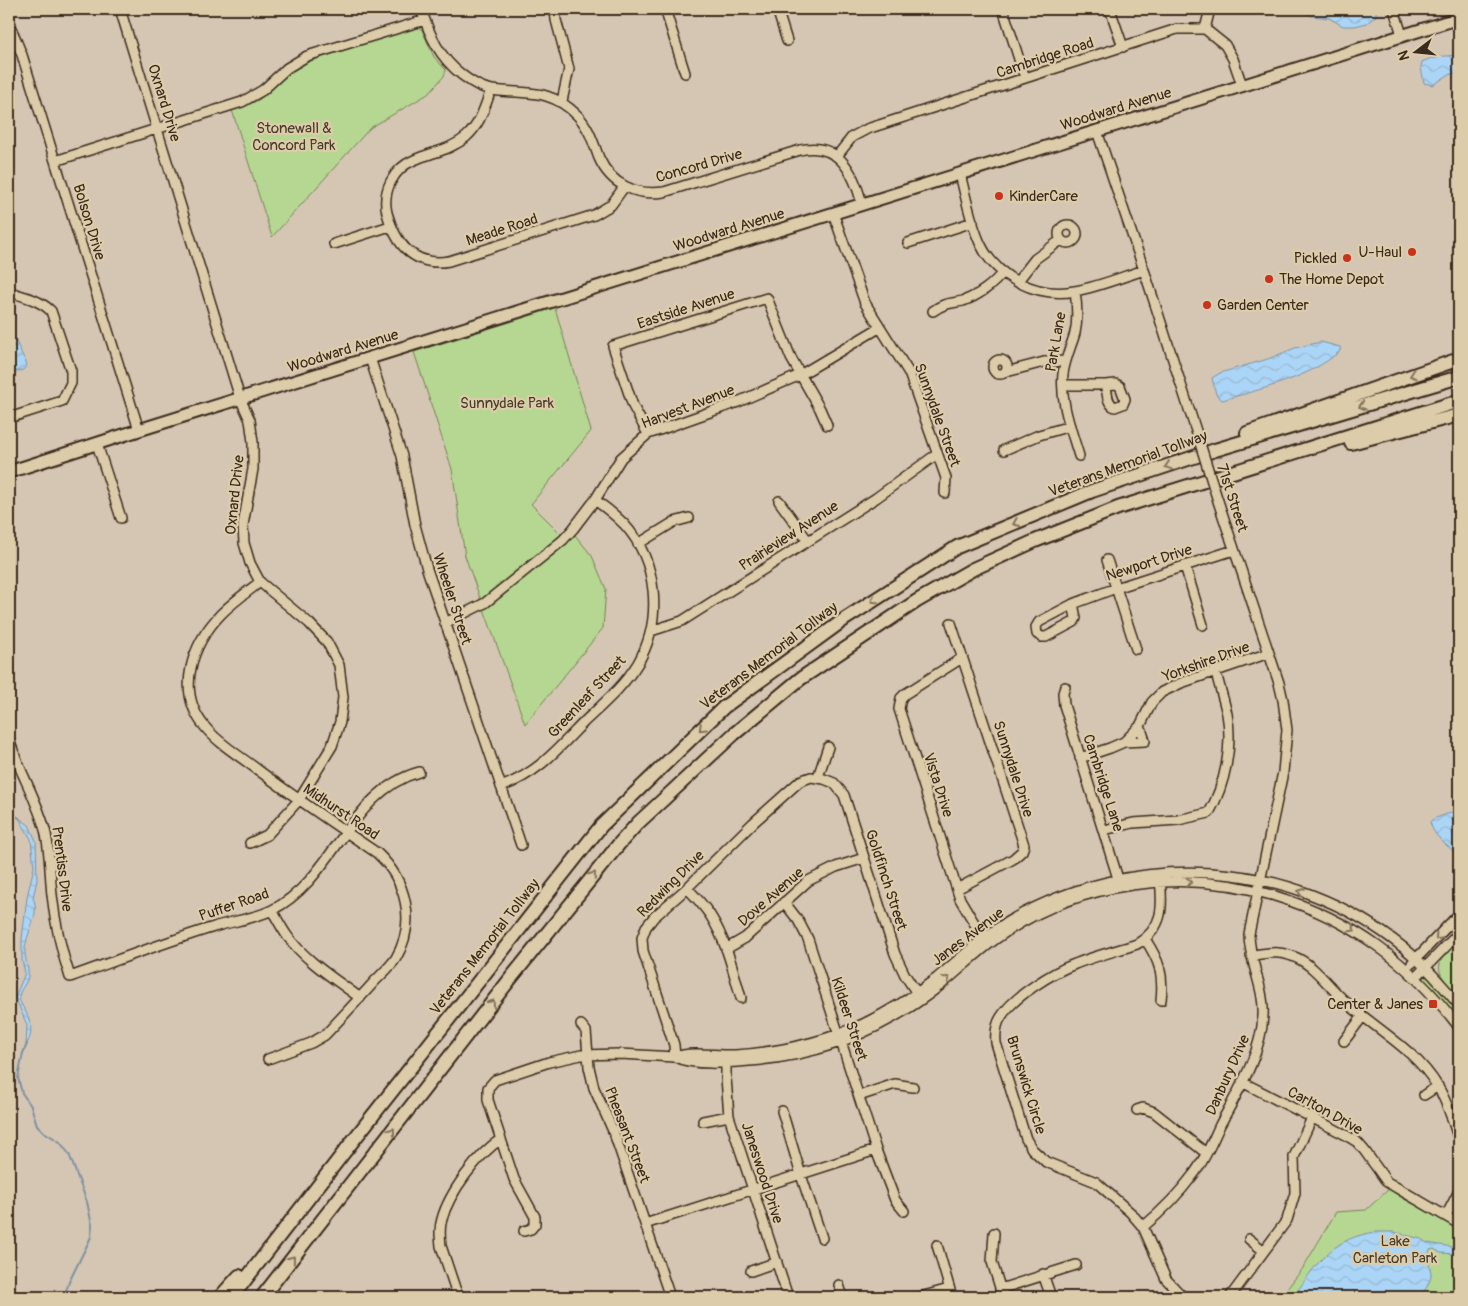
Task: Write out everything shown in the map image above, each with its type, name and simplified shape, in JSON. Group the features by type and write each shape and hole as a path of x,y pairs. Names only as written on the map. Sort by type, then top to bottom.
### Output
{"highway":[{"path":"1214,450 1248,432 1459,359"},
{"name":"Veterans Memorial Tollway","path":"232,1297 601,826 724,707 845,619 957,548 1092,491 1214,450 1459,377"},
{"path":"262,1297 619,844 638,823 734,734 800,679 917,601 973,570 1035,542 1118,508 1459,401"},
{"path":"1314,447 1338,447 1459,415"},
{"path":"220,1297 249,1266 274,1244"}],"main road":[{"name":"Woodward Avenue","path":"9,472 240,398 1459,18"}],"street":[{"name":"Oxnard Drive","path":"120,9 240,398 250,420 254,455 252,481 244,518 244,543 250,563 260,582 322,635 336,657 341,676 342,704 332,746 299,800 267,835 250,843"},
{"path":"421,9 433,42 446,60 473,84 490,90 535,93 562,101 586,126 602,164 624,187"},
{"path":"556,9 556,20 569,69 562,101"},
{"path":"664,9 685,73"},
{"path":"777,9 787,41"},
{"path":"1003,9 1025,78"},
{"path":"1110,9 1123,47"},
{"path":"1210,9 1205,29 1230,52 1242,86"},
{"path":"1394,9 1402,35"},
{"path":"55,161 249,99 263,90 287,68 306,56 425,20"},
{"name":"Bolson Drive","path":"9,23 22,55 139,430"},
{"name":"Cambridge Road","path":"837,156 852,137 867,128 1177,29 1205,29"},
{"path":"334,244 390,226 386,199 392,179 405,165 448,148 468,135 483,112 490,90"},
{"name":"71st Street","path":"1097,131 1283,700 1287,741 1283,772 1260,880"},
{"name":"Concord Drive","path":"624,187 647,193 664,192 805,149 820,149 837,156"},
{"path":"837,156 846,164 853,176 862,204"},
{"path":"960,174 973,222 985,251 1003,272 1017,282 1038,290 1054,293 1075,291 1144,270"},
{"name":"Meade Road","path":"390,226 400,244 414,257 429,262 442,262 594,215 611,205 624,187"},
{"name":"Sunnydale Street","path":"833,213 861,295 909,373 946,478 945,493"},
{"path":"908,243 973,222"},
{"path":"1017,282 1035,259 1061,240"},
{"path":"933,311 943,304 970,298 997,280 1003,272"},
{"name":"Park Lane","path":"1075,291 1077,302 1075,331 1066,361 1063,385 1066,411 1079,456"},
{"path":"9,292 32,299 51,311 72,375 71,383 62,401 9,418"},
{"name":"Eastside Avenue","path":"648,434 634,406 613,346 767,298 791,358 800,375"},
{"name":"Harvest Avenue","path":"446,624 485,603 548,553 574,529 595,500 621,458 648,434 738,402 800,375 880,328"},
{"name":"Wheeler Street","path":"370,358 402,456 420,547 521,845"},
{"path":"1006,370 1010,371 1044,362 1066,361"},
{"path":"800,375 828,424"},
{"path":"1063,385 1106,385"},
{"path":"1004,450 1039,435 1070,426"},
{"path":"98,444 121,518"},
{"name":"Prairieview Avenue","path":"650,631 682,621 876,498 938,454"},
{"name":"Greenleaf Street","path":"501,787 518,780 538,768 618,689 638,662 650,631 654,603 648,565 638,544 625,525 595,500"},
{"path":"780,501 808,541"},
{"path":"638,544 674,522 689,518"},
{"name":"Newport Drive","path":"1073,604 1076,618 1074,622 1046,637 1037,634 1036,627 1039,622 1073,604 1234,550"},
{"path":"1107,560 1136,649"},
{"path":"1184,566 1203,625"},
{"name":"Midhurst Road","path":"260,582 221,614 198,644 190,670 190,696 196,714 207,730 299,800 377,853 391,868 402,887 407,908 404,938 396,959 320,1038 268,1059"},
{"name":"Sunnydale Drive","path":"951,623 1024,845 1022,851 1013,859 957,889"},
{"name":"Yorkshire Drive","path":"1124,742 1140,726 1152,702 1162,692 1181,683 1269,654"},
{"name":"Vista Drive","path":"962,658 905,694 901,698 899,709 957,889 964,907 986,942"},
{"path":"1104,830 1133,823 1187,819 1211,815 1222,780 1228,744 1227,715 1216,672"},
{"name":"Cambridge Lane","path":"1065,687 1063,693 1064,704 1120,883"},
{"name":"Yorkshire Drive","path":"1080,758 1124,742 1145,741 1140,726"},
{"name":"Prentiss Drive","path":"9,739 33,793 44,824 57,934 70,976"},
{"path":"818,777 828,747"},
{"name":"Puffer Road","path":"70,976 272,910 299,892 312,879 346,832 375,798 395,783 418,772"},
{"name":"Goldfinch Street","path":"818,777 834,783 844,795 895,954 905,975 919,996"},
{"name":"Redwing Drive","path":"675,1057 674,1045 643,951 642,942 646,927 752,823 800,780 818,777"},
{"name":"Dove Avenue","path":"726,949 745,938 800,887 816,876 864,858"},
{"name":"Janes Avenue","path":"501,1139 488,1100 488,1088 495,1080 560,1059 588,1054 675,1057 683,1061 789,1056 879,1026 919,996 943,983 986,942 1043,912 1120,883 1210,872 1260,880 1298,890 1341,908 1371,925 1404,948 1426,968 1459,1005"},
{"path":"1160,878 1162,906 1160,917 1155,927 1145,939 1160,966 1161,1000"},
{"name":"Janes Avenue","path":"1160,878 1258,891 1299,904 1331,917 1370,940 1407,969 1459,1026"},
{"name":"Danbury Drive","path":"1144,1227 1193,1175 1242,1082 1256,1050 1263,1018 1262,998 1251,955 1249,934 1260,880"},
{"path":"687,888 710,916 726,949 742,998"},
{"name":"Kildeer Street","path":"784,902 798,920 808,939 876,1150 895,1200 904,1211"},
{"path":"272,910 288,937 302,953 320,969 360,998"},
{"path":"1407,969 1459,914"},
{"path":"1416,977 1459,932"},
{"name":"Brunswick Circle","path":"1145,939 1137,944 1074,964 1042,981 1006,1010 1001,1016 995,1032 998,1048 1026,1140 1032,1149 1046,1162 1097,1183 1116,1198 1144,1227 1161,1271 1171,1286 1183,1297"},
{"path":"1251,955 1277,952 1294,956 1312,968 1346,1002 1414,1057 1438,1086 1459,1140"},
{"path":"1344,1041 1363,1016"},
{"name":"Pheasant Street","path":"581,1025 586,1031 589,1067 594,1088 614,1133 670,1297"},
{"name":"Janeswood Drive","path":"726,1059 729,1116 788,1297"},
{"name":"Carlton Drive","path":"1242,1082 1357,1142 1382,1176 1394,1187 1459,1224"},
{"path":"859,1096 895,1084 913,1087"},
{"path":"1424,1095 1438,1086"},
{"path":"1137,1110 1143,1108 1154,1112 1206,1153"},
{"path":"782,1111 822,1238"},
{"path":"703,1121 729,1116"},
{"path":"1230,1297 1287,1220 1295,1193 1294,1157 1312,1118"},
{"path":"458,1297 441,1246 441,1220 451,1197 480,1156 501,1139 514,1179 535,1217 535,1224 531,1229 524,1231"},
{"path":"645,1224 876,1150"},
{"path":"1446,1216 1459,1191"},
{"path":"994,1233 992,1262 1002,1293 1043,1274 1076,1265"},
{"path":"1249,1239 1264,1251"},
{"path":"920,1297 951,1293 936,1245"},
{"path":"751,1271 777,1262"},
{"path":"1043,1274 1051,1297"},
{"path":"839,1285 843,1297"}],"green space":[{"name":"Stonewall & Concord Park","path":"414,27 422,30 434,57 446,70 444,76 428,94 370,128 272,237 232,110 260,99 291,72 308,62"},
{"name":"Sunnydale Park","path":"555,308 591,431 531,504 568,541 575,535 592,556 606,589 603,628 525,724 465,556 452,469 414,352"},
{"path":"1459,939 1459,998 1441,974 1440,968 1444,956"},
{"path":"1423,972 1459,1012 1459,1019 1425,981"},
{"name":"Lake Carleton Park","path":"1389,1189 1402,1198 1459,1228 1459,1297 1281,1297 1303,1268 1336,1212 1366,1210"}],"water":[{"path":"1297,9 1376,9 1376,16 1367,23 1343,26 1329,18 1312,16"},
{"path":"1459,55 1459,72 1448,75 1433,85 1424,83 1422,62 1434,57"},
{"path":"9,336 14,337 27,365 23,370 9,374"},
{"path":"1321,342 1340,347 1340,351 1315,368 1286,381 1222,400 1216,394 1212,378 1220,373 1268,359 1295,348"},
{"path":"1459,810 1459,855 1434,832 1430,822 1433,819"},
{"path":"19,818 29,825 36,841 37,880 33,898 35,909 25,948 28,977 19,998 31,1027 26,1045 27,1025 15,997 25,973 22,960 22,939 27,897 34,867 31,839"},
{"path":"1376,1232 1394,1232 1421,1239 1427,1243 1459,1248 1459,1256 1457,1254 1441,1253 1434,1249 1430,1250 1428,1256 1431,1275 1420,1297 1290,1297 1297,1292 1329,1252 1350,1239"}],"waterway":[{"path":"9,811 19,818"},
{"path":"27,1044 23,1053 18,1078 22,1093 31,1106 37,1125 60,1142 69,1154 87,1202 92,1225 91,1237 69,1282 64,1297"}],"place":[{"name":"KinderCare","path":"999,196"},
{"name":"U-Haul","path":"1412,252"},
{"name":"Pickled","path":"1347,258"},
{"name":"The Home Depot","path":"1269,279"},
{"name":"Garden Center","path":"1207,305"},
{"name":"Center & Janes","path":"1433,1004"}]}
